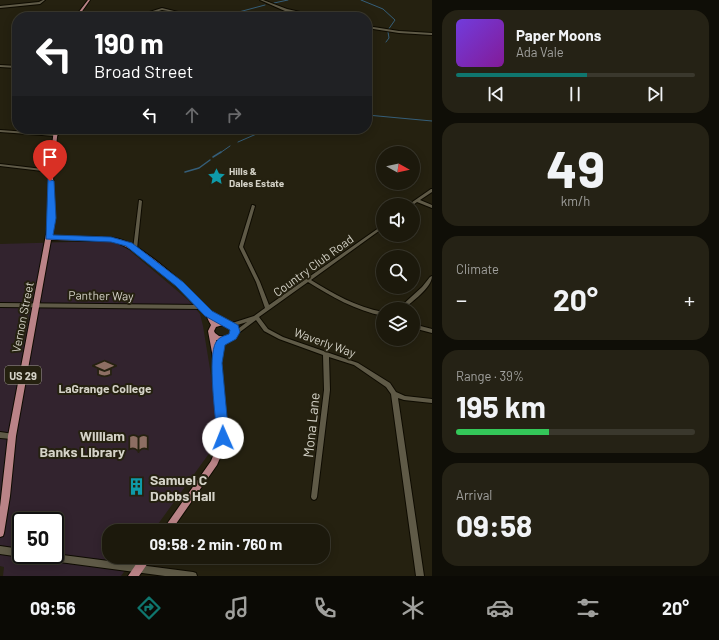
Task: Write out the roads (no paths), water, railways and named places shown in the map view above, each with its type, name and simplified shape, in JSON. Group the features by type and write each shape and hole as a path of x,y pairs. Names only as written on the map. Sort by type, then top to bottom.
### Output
{"main road":[{"path":"80,12 86,0"},
{"path":"80,12 90,0"},
{"name":"Vernon Street","path":"0,533 6,496 12,436 52,218 51,171 56,135"},
{"path":"49,238 111,240 125,243 135,249 179,284 209,314 234,328 234,334 230,338 224,339 213,335"},
{"path":"209,314 214,325"},
{"path":"214,325 228,324"},
{"path":"171,524 214,463 222,444 223,425 217,363 213,335 211,331 214,325"},
{"path":"217,363 219,346 224,339"},
{"path":"133,576 142,564"}],"street":[{"path":"0,7 40,3 44,0"},
{"path":"261,0 286,10 296,12"},
{"path":"153,12 164,9 177,12"},
{"path":"372,28 394,32 432,34"},
{"path":"0,66 12,68"},
{"path":"0,131 12,132"},
{"path":"42,134 56,135"},
{"path":"0,166 51,171"},
{"path":"420,198 432,190"},
{"path":"135,249 140,201"},
{"path":"420,201 432,207"},
{"path":"253,206 241,247 258,282 268,309"},
{"name":"Country Club Road","path":"234,334 376,231"},
{"path":"409,302 424,288 432,278"},
{"path":"309,281 336,298 370,312 376,313"},
{"name":"Panther Way","path":"0,305 202,307"},
{"name":"Country Club Road","path":"228,324 255,318"},
{"name":"Waverly Way","path":"255,318 269,332 356,364 388,385 394,394"},
{"path":"420,328 432,331"},
{"name":"Mona Lane","path":"314,497 327,390 326,354"},
{"path":"420,576 394,394 404,398 432,401"},
{"path":"0,435 12,436"},
{"path":"0,550 12,552"},
{"path":"64,558 193,576"}],"waterway":[{"path":"274,3 288,0"},
{"path":"361,0 383,9 395,20 388,30"},
{"path":"239,12 265,5"},
{"path":"386,42 389,38 388,32"},
{"path":"372,115 432,121"},
{"path":"238,142 256,134"},
{"path":"220,153 230,146"},
{"path":"213,157 221,152"},
{"path":"185,172 199,168 210,160"}],"place":[{"name":"Hills & Dales Estate","path":"216,177"},
{"name":"LaGrange College","path":"105,369"},
{"name":"William Banks Library","path":"138,443"},
{"name":"Samuel C Dobbs Hall","path":"137,487"}]}
